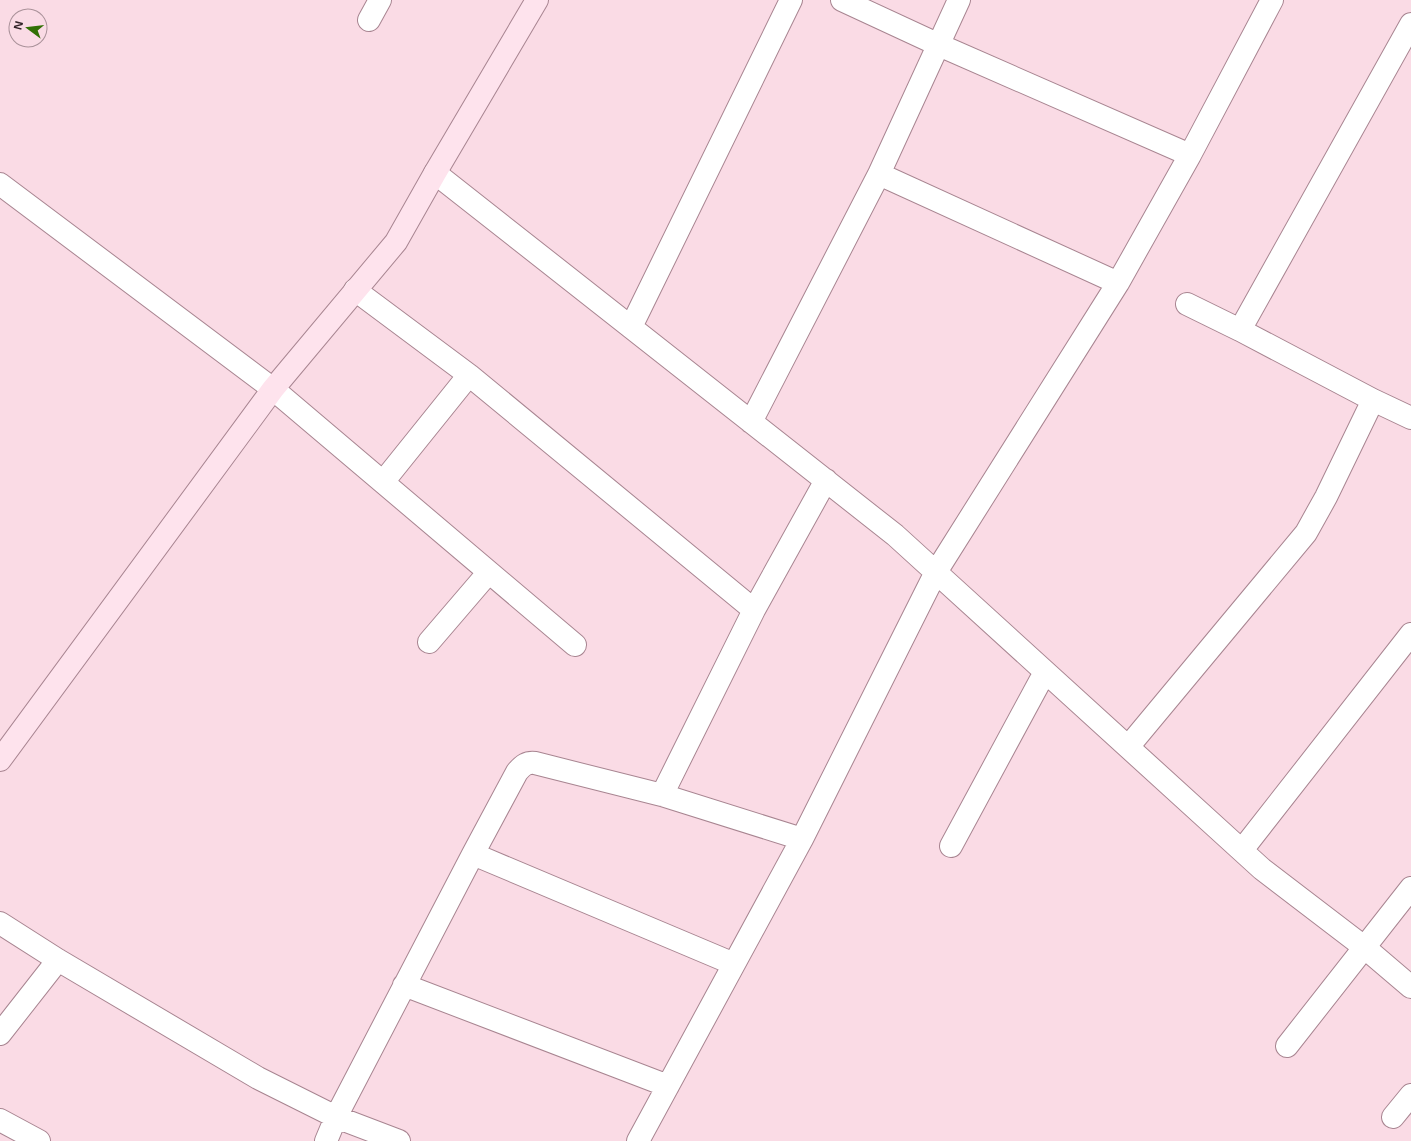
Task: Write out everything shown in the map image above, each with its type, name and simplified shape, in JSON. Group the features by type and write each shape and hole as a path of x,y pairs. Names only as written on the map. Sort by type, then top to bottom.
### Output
{"street":[{"path":"369,20 380,0"},
{"path":"0,760 273,389 396,242 537,0"},
{"path":"631,327 791,0"},
{"path":"842,0 939,45 1190,155"},
{"path":"751,422 879,174 959,0"},
{"path":"638,1141 802,838 936,572 1118,283 1190,155 1272,0"},
{"path":"1240,330 1411,24"},
{"path":"435,173 895,535 1262,869 1364,947 1411,987"},
{"path":"879,174 1118,283"},
{"path":"0,184 273,389 575,645"},
{"path":"355,290 469,374 754,610"},
{"path":"1187,304 1411,418"},
{"path":"383,482 469,374"},
{"path":"1128,747 1306,533 1326,497 1373,400"},
{"path":"662,794 754,610 826,480"},
{"path":"429,642 489,572"},
{"path":"1242,850 1411,634"},
{"path":"951,846 1045,672"},
{"path":"326,1141 336,1117 473,854 517,772 526,763 530,762 662,794 802,838"},
{"path":"473,854 734,964"},
{"path":"1287,1046 1411,888"},
{"path":"0,923 58,960 258,1078 336,1117 399,1141"},
{"path":"0,1034 58,960"},
{"path":"404,985 668,1086"},
{"path":"1393,1117 1411,1095"},
{"path":"0,1120 39,1141"}]}
